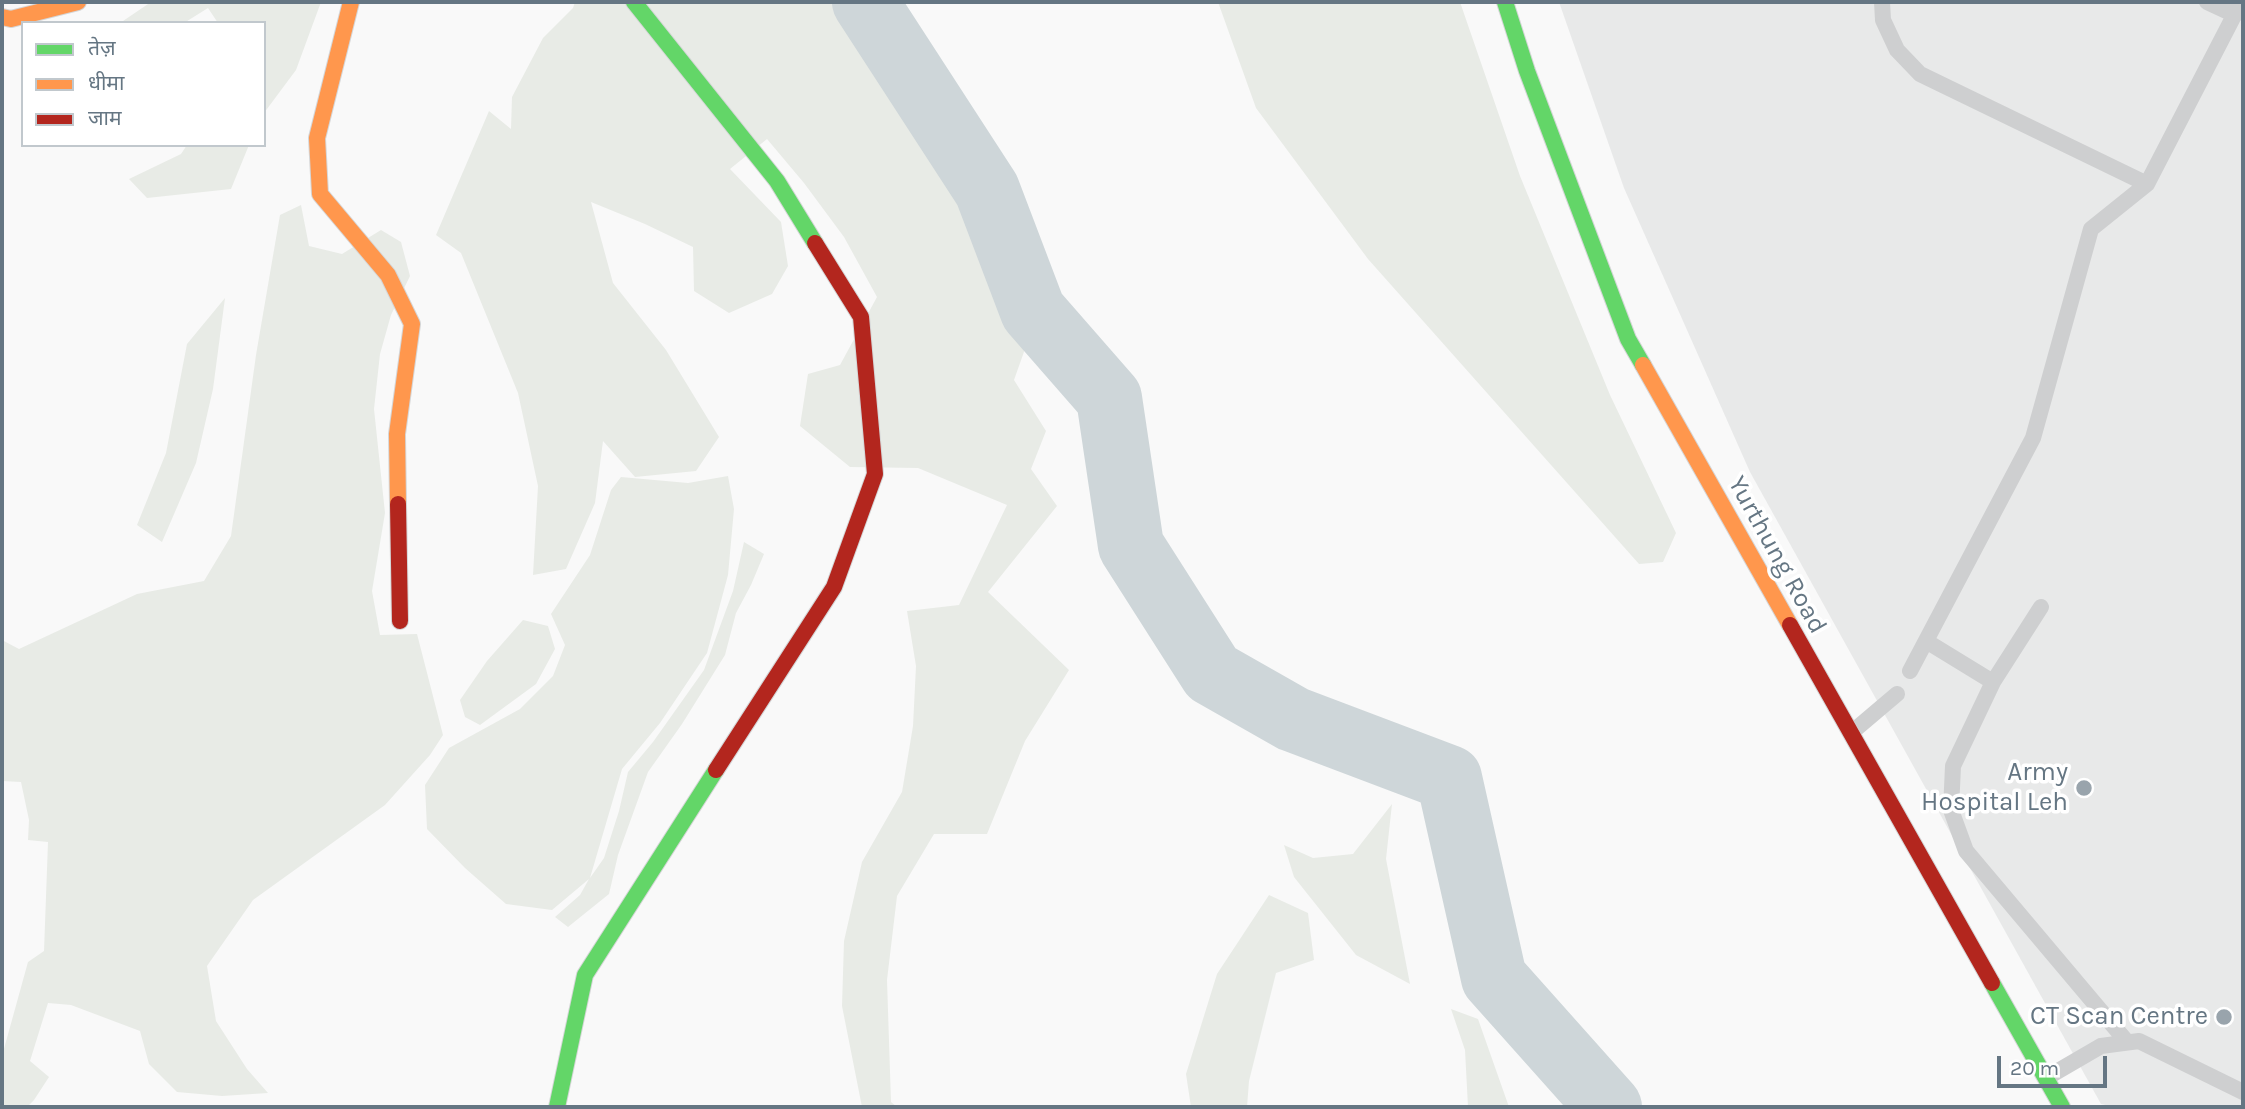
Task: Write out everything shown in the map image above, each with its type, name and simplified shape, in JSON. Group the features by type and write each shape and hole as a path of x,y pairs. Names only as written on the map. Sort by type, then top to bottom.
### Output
{"street":[{"path":"2,17 11,19 78,2"},
{"path":"351,2 317,138 320,194 388,275 412,324 397,434 400,621"},
{"path":"556,1107 585,975 834,587 875,474 861,317 777,181 634,2"},
{"name":"Yurthung Road","path":"1505,2 1527,71 1628,339 2062,1107"}],"lane":[{"path":"1882,2 1883,20 1897,50 1920,74 2147,184"},
{"path":"1910,671 2033,438 2091,229 2147,184 2238,9 2207,2"},
{"path":"2040,607 1993,682 1953,766 1951,810 1966,850 2127,1042"},
{"path":"1926,641 1993,682"},
{"path":"1850,734 1897,694"},
{"path":"2046,1078 2101,1046 2139,1041 2243,1092"}],"shaded area":[{"path":"151,2 321,2 296,70 266,110 266,21 217,21 208,8 187,21 123,21"},
{"path":"575,2 836,2 871,70 924,135 973,227 1025,349 1014,380 1046,431 1031,469 1057,506 988,592 1069,670 1025,741 987,834 934,834 897,896 887,980 891,1102 897,1107 862,1107 842,1006 844,941 862,862 902,792 913,726 916,666 907,611 959,605 1007,505 918,468 850,467 800,426 808,374 840,365 877,297 844,237 767,139 730,169 781,222 788,266 772,294 729,313 694,291 693,247 591,202 613,283 666,350 719,437 696,471 635,477 603,441 595,503 566,569 533,575 538,486 518,393 461,253 436,235 489,111 511,129 512,97 543,38 573,8"},
{"path":"1218,2 1460,2 1520,176 1610,395 1676,533 1663,562 1639,564 1368,259 1256,108"},
{"name":"Army Hospital Leh","path":"1559,2 2243,2 2243,1107 2114,1107 2101,1104 1750,472 1624,188"},
{"path":"186,147 248,147 231,189 147,198 129,179 181,154"},
{"path":"301,205 309,246 342,254 381,230 401,242 410,276 391,315 380,354 374,409 385,513 372,591 380,635 417,634 443,735 430,755 385,805 253,900 207,966 216,1021 247,1069 268,1093 222,1096 177,1092 149,1064 140,1031 71,1005 48,1003 30,1061 49,1077 27,1107 2,1107 2,1056 28,962 44,951 48,842 28,840 29,820 21,782 2,781 2,640 19,649 137,594 204,581 231,536 256,355 280,215"},
{"path":"225,298 213,389 196,463 162,542 137,525 166,453 187,344"},
{"path":"728,476 734,509 728,575 707,653 660,723 622,769 590,878 604,858 628,772 653,742 704,670 733,591 744,542 764,554 736,613 725,655 648,772 618,855 609,894 568,927 555,917 580,895 589,879 552,910 506,904 465,868 427,829 425,785 449,748 520,709 553,676 565,645 551,614 590,555 611,490 621,477 688,483"},
{"path":"523,620 548,626 555,649 536,684 480,725 465,717 460,700 487,661"},
{"path":"1392,804 1386,859 1410,984 1356,955 1294,877 1284,845 1313,858 1353,854"},
{"path":"1269,895 1308,913 1314,960 1276,973 1249,1081 1247,1107 1191,1107 1186,1074 1217,974"},
{"path":"1451,1009 1478,1019 1509,1107 1468,1107 1465,1050"}],"waterway":[{"path":"865,2 987,190 1033,311 1109,398 1131,546 1212,673 1293,719 1449,778 1494,978 1609,1107"}],"traffic: fast":[{"path":"634,2 777,181 815,243"},
{"path":"1505,2 1527,71 1628,339 1643,365"},
{"path":"557,1107 585,975 716,770"},
{"path":"1992,983 2062,1107"}],"traffic: slow":[{"path":"2,17 11,19 78,2"},
{"path":"351,2 317,138 320,194 388,275 412,324 397,434 398,504"},
{"path":"1643,365 1790,625"}],"traffic: jam":[{"path":"716,770 834,587 875,474 861,317 815,243"},
{"path":"398,504 400,621"},
{"path":"1790,625 1992,983"}],"place":[{"name":"Army Hospital Leh","path":"2084,788"},
{"name":"CT Scan Centre","path":"2224,1017"}]}
